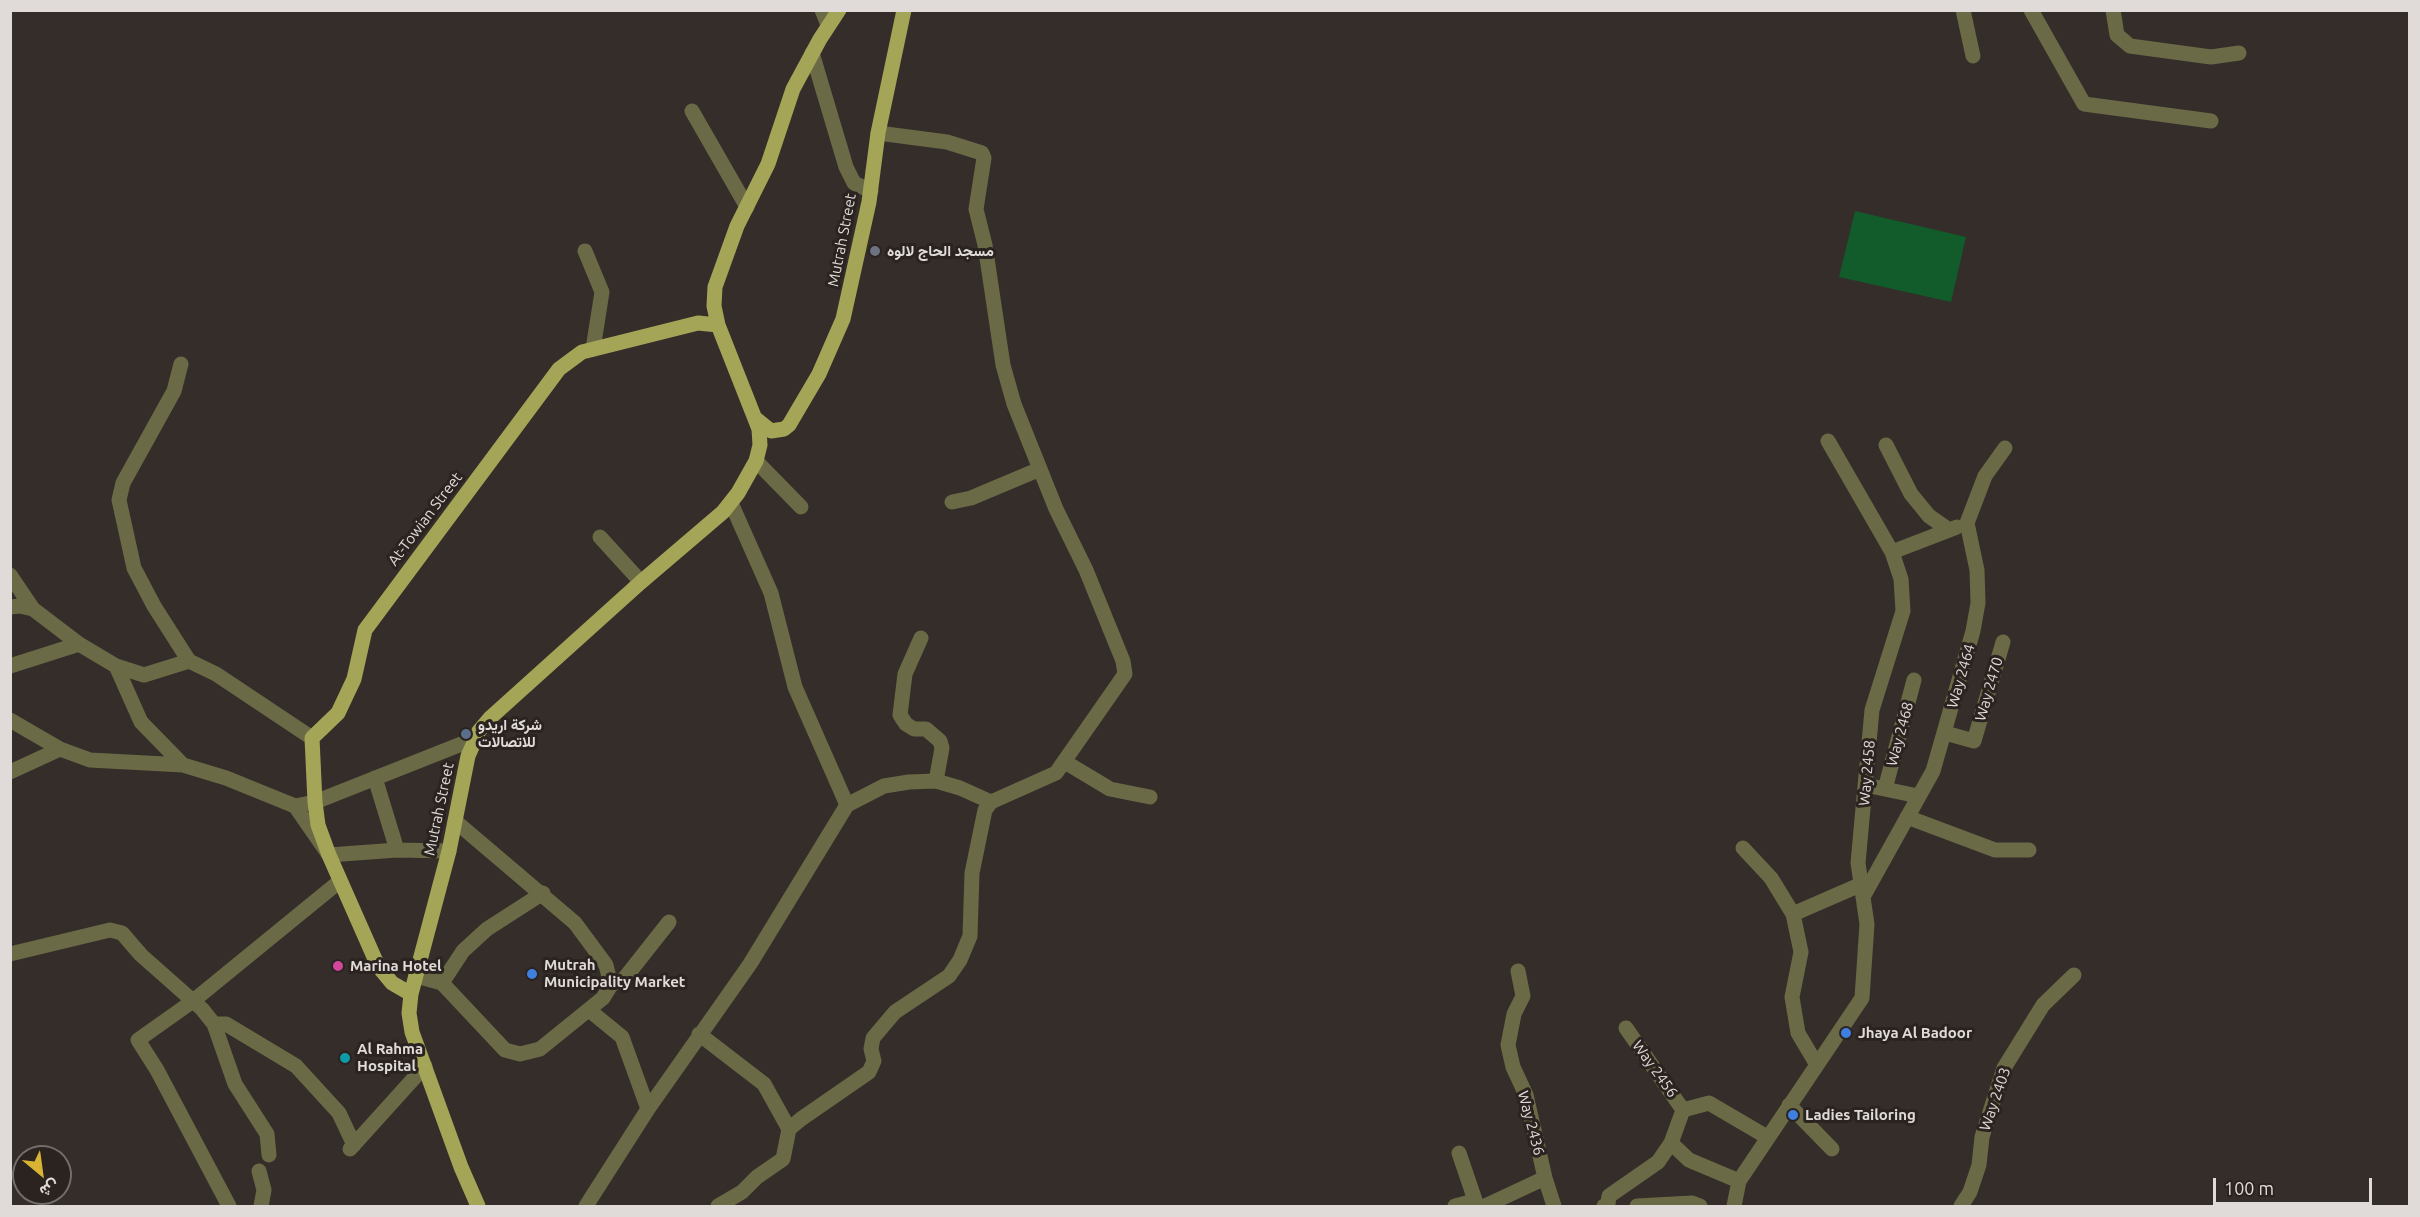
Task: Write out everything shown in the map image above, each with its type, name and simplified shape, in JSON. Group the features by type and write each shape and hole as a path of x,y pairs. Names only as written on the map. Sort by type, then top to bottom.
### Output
{"main road":[{"name":"Mutrah Street","path":"478,1206 461,1167 410,1022 411,994 449,851 468,756 474,739 490,718 641,582 714,521 731,503 756,461 760,437 755,418 718,325 714,297 717,278 768,164 793,89 812,53 825,18 839,10"},
{"name":"Mutrah Street","path":"755,418 771,431 784,429 793,420 819,374 848,302 871,191 878,133 904,10"},
{"name":"At-Towian Street","path":"312,738 338,713 354,679 365,630 559,369 582,352 698,323 718,325"},
{"path":"312,738 318,825 329,855 382,972 392,983 411,994"}],"street":[{"path":"1963,10 1972,56"},
{"path":"2031,10 2084,104 2211,121"},
{"path":"2113,10 2117,35 2130,46 2211,57 2239,53"},
{"path":"812,53 846,167 854,183 871,191"},
{"path":"692,111 747,207"},
{"path":"789,1129 822,1103 869,1072 874,1062 871,1049 873,1038 881,1027 895,1012 949,976 960,960 970,936 972,873 980,843 982,819 992,801 1045,780 1056,773 1125,674 1123,661 1090,580 1040,469 1014,404 1003,365 985,245 976,209 984,158 982,153 947,142 878,133"},
{"path":"585,250 602,292 593,349"},
{"path":"181,364 174,391 123,483 119,500 134,568 154,606 189,661 216,674 312,738"},
{"name":"Way 2458","path":"1734,1206 1739,1180 1862,998 1867,924 1858,863 1872,710 1903,611 1901,579 1892,552 1828,441"},
{"path":"1886,445 1911,494 1929,516 1949,530"},
{"path":"1892,552 1967,523 1985,476 2005,448"},
{"path":"756,461 801,507"},
{"path":"952,502 971,498 1040,469"},
{"path":"731,503 771,593 795,687 847,805"},
{"name":"Way 2464","path":"1863,890 1933,771 1945,733 1973,631 1978,603 1977,570 1967,523"},
{"path":"600,537 641,582"},
{"path":"10,575 33,609 79,644 116,666 144,675 189,661"},
{"path":"10,607 20,606 33,609"},
{"path":"921,638 905,674 900,715 906,724 914,729 926,729 940,741 942,747 936,781"},
{"name":"Way 2470","path":"1945,733 1974,741 2002,642"},
{"path":"10,666 79,644"},
{"path":"116,666 141,722 183,765"},
{"name":"Way 2468","path":"1885,789 1914,680"},
{"path":"10,720 60,749 90,760 183,765 225,778 296,806 315,802 474,739"},
{"path":"10,772 60,749"},
{"path":"1065,762 1110,789 1150,797"},
{"path":"375,778 397,850"},
{"path":"586,1206 648,1108 750,964 847,805 884,786 936,781 992,801"},
{"path":"1866,785 1918,796"},
{"path":"296,806 329,855 397,850 449,851"},
{"path":"1907,817 1973,844 1995,850 2029,850"},
{"path":"455,821 543,893 575,923 606,965 611,985"},
{"path":"1743,848 1771,878 1793,914 1801,952 1792,997 1798,1033 1817,1065"},
{"path":"229,1206 157,1070 138,1040 193,1001 340,881"},
{"path":"1793,914 1863,890"},
{"path":"442,983 464,951 487,929 543,893"},
{"path":"416,976 442,983 505,1050 520,1054 540,1049 603,998 611,985 624,979 669,922"},
{"path":"10,954 115,930 122,933 141,955 193,1001 214,1024 236,1084 267,1134 269,1155"},
{"name":"Way 2436","path":"1518,970 1523,996 1514,1014 1508,1045 1513,1067 1526,1095 1545,1178 1554,1206"},
{"name":"Way 2403","path":"1961,1206 1970,1192 1979,1165 1982,1137 2004,1068 2043,1005 2073,975"},
{"path":"589,1010 622,1037 648,1108"},
{"path":"214,1024 226,1024 296,1066 339,1113 352,1147 425,1066"},
{"name":"Way 2456","path":"1605,1206 1608,1204 1609,1197 1658,1162 1671,1143 1683,1110 1671,1089 1626,1028"},
{"path":"699,1034 764,1084 789,1129 788,1148 783,1159 757,1176 742,1192 718,1206"},
{"name":"Way 2456","path":"1683,1110 1709,1103 1767,1137"},
{"path":"1789,1105 1832,1149"},
{"path":"1671,1143 1689,1160 1739,1180"},
{"path":"1459,1153 1479,1204"},
{"path":"259,1171 264,1190 261,1206"},
{"path":"1455,1206 1479,1204 1545,1178"},
{"path":"1637,1206 1692,1203 1700,1206"}],"green space":[{"path":"1855,211 1966,237 1951,302 1839,277"}],"place":[{"name":"مسجد الحاج لالوه","path":"875,251"},
{"name":"شركة اريدو للاتصالات","path":"466,734"},
{"name":"Marina Hotel","path":"338,966"},
{"name":"Mutrah Municipality Market","path":"532,974"},
{"name":"Jhaya Al Badoor","path":"1846,1033"},
{"name":"Al Rahma Hospital","path":"345,1058"},
{"name":"Ladies Tailoring","path":"1793,1115"}]}
